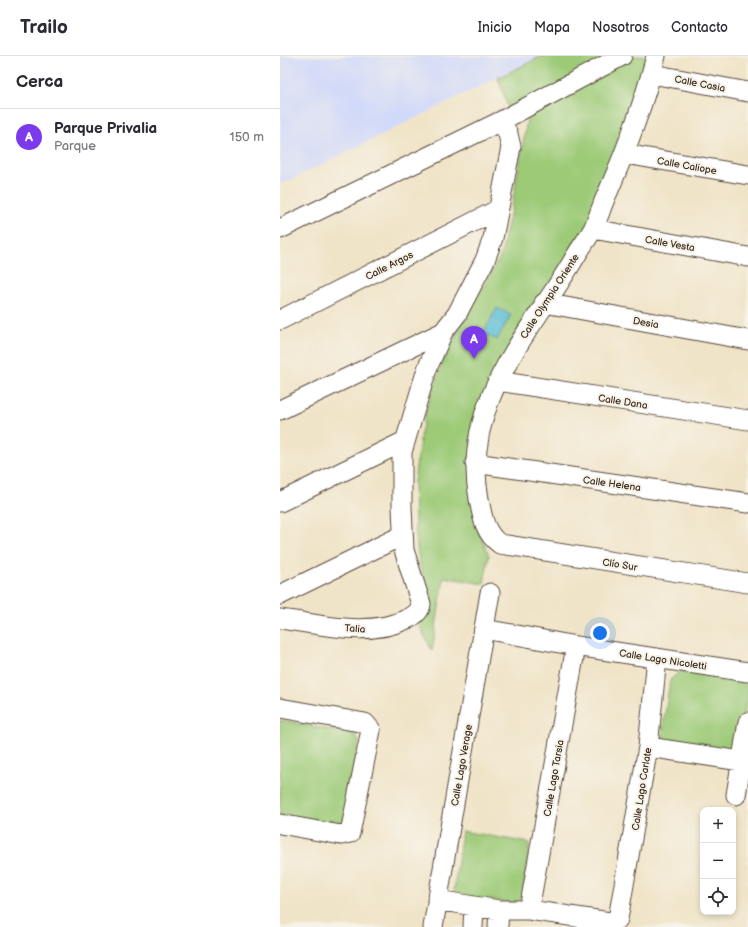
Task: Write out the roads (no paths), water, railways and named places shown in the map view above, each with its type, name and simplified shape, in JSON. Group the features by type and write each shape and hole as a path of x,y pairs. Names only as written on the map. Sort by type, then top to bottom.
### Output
{"street":[{"path":"280,229 500,121 622,56"},
{"name":"Calle Casia","path":"654,65 748,92"},
{"name":"Calle Olympia Oriente","path":"494,540 485,525 475,482 476,450 484,418 498,381 512,353 544,303 567,272 593,229 625,154 654,65"},
{"path":"280,594 403,535 402,452 427,369 443,332 457,314 485,260 493,238 497,210 511,147 508,134 500,121"},
{"name":"Calle Caliope","path":"625,154 748,175"},
{"name":"Calle Argos","path":"280,320 497,210"},
{"name":"Calle Vesta","path":"593,229 748,257"},
{"name":"Desia","path":"544,303 748,340"},
{"path":"280,410 443,332"},
{"name":"Calle Dana","path":"498,381 748,420"},
{"path":"280,502 405,441"},
{"name":"Calle Helena","path":"475,463 748,503"},
{"name":"Talia","path":"280,619 362,630 393,626 413,616 418,611 421,604 404,550 403,535"},
{"name":"Clío Sur","path":"494,540 508,547 748,583"},
{"name":"Calle Lago Verage","path":"434,927 437,900 490,593"},
{"name":"Calle Lago Nicoletti","path":"484,629 576,646 748,672"},
{"name":"Calle Lago Tarsia","path":"529,910 576,646"},
{"name":"Calle Lago Carlate","path":"529,910 610,922 618,919 648,747 657,658"},
{"path":"280,708 365,723 371,730 350,833 341,835 280,824"},
{"path":"736,795 748,722"},
{"path":"648,747 741,761"},
{"path":"437,900 474,906 498,918 529,910"},
{"path":"473,927 474,906"}],"water":[{"path":"497,308 511,315 497,340 483,333"}],"place":[{"name":"Parque Privalia","path":"474,359"}]}
